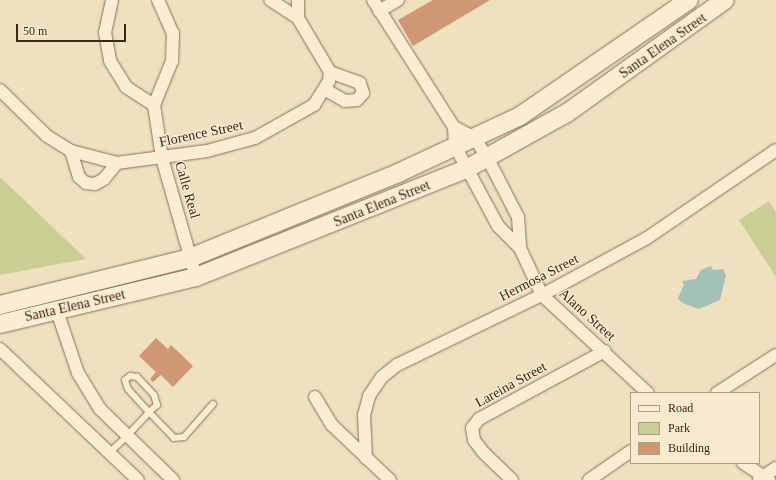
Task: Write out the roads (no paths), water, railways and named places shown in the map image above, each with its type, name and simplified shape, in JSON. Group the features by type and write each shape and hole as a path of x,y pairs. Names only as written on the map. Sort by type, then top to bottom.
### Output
{"street":[{"path":"112,0 105,32 110,61 126,87 154,105 172,61 173,33 158,0"},
{"path":"270,0 298,18 330,72 360,83 363,94 357,100 345,101 326,90"},
{"path":"298,0 298,18"},
{"path":"373,0 454,127 456,146 498,226 520,248"},
{"path":"379,11 398,0"},
{"name":"Santa Elena Street","path":"0,305 190,258 456,146 548,100 689,0"},
{"name":"Santa Elena Street","path":"0,324 196,277 468,168 567,113 725,0"},
{"name":"Florence Street","path":"0,90 47,136 72,151 117,163 162,158 254,138 314,105 326,90 330,72"},
{"name":"Calle Real","path":"154,105 162,158 196,277"},
{"path":"454,127 474,137 488,157 518,216 520,248"},
{"name":"Hermosa Street","path":"366,458 364,415 369,396 382,377 397,365 542,295 647,238 776,150"},
{"path":"72,151 79,177 86,183 95,184 104,179 117,163"},
{"name":"Alano Street","path":"520,248 542,295 605,351 647,392"},
{"path":"57,311 78,373 100,409 173,480"},
{"path":"0,349 138,480"},
{"name":"Lareina Street","path":"512,480 484,453 474,440 472,428 480,419 605,351"},
{"path":"719,392 776,355"},
{"path":"315,397 332,425 390,480"},
{"path":"589,480 630,452"},
{"path":"744,464 764,479 776,468"}],"lane":[{"path":"109,453 149,412 157,399 137,377 130,376 125,380 128,389 149,412 178,439 213,404"}],"water":[{"path":"711,266 713,270 723,269 726,275 720,300 699,309 682,303 678,298 684,285 682,281 696,279 701,270"}]}
